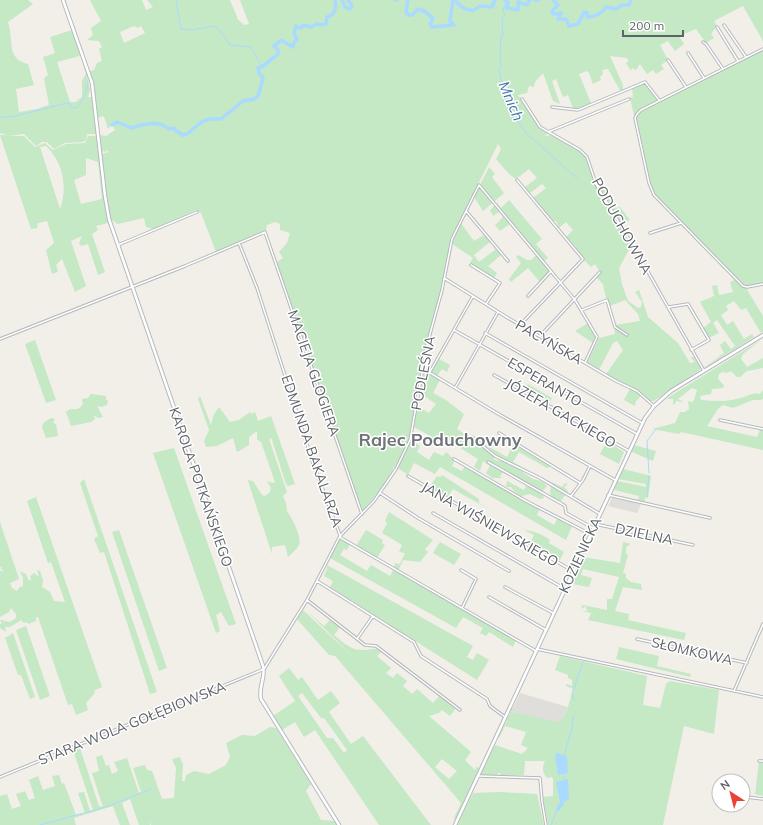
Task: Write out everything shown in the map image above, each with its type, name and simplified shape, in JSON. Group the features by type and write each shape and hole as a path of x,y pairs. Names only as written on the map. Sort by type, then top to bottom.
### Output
{"street":[{"name":"KAROLA POTKAŃSKIEGO","path":"63,0 90,78 106,206 132,287 264,670"},
{"path":"724,25 746,58"},
{"path":"717,27 738,61"},
{"path":"703,42 706,44 723,69"},
{"path":"763,49 638,112 635,118 652,192 722,262 743,286 747,287 763,284"},
{"path":"688,52 705,78"},
{"path":"668,60 686,87"},
{"path":"552,107 578,110 645,82 659,101"},
{"name":"PODUCHOWNA","path":"522,99 540,127 580,150 587,157 596,184 704,371"},
{"path":"548,132 629,99"},
{"path":"517,180 583,259 520,325"},
{"name":"PODLEŚNA","path":"264,670 307,600 340,536 362,514 380,492 396,469 410,440 422,368 452,240 479,186 551,271"},
{"path":"466,211 508,261"},
{"path":"118,245 197,212"},
{"path":"650,233 682,223"},
{"name":"MACIEJA GLOGIERA","path":"239,243 265,232 362,514"},
{"path":"0,339 239,243"},
{"name":"EDMUNDA BAKALARZA","path":"239,243 257,288 313,463 340,536 462,609 537,650 763,697"},
{"path":"471,265 500,283 486,304"},
{"path":"528,296 551,271 575,300 598,337 585,363"},
{"path":"540,336 600,272"},
{"name":"PACYŃSKA","path":"444,278 520,325 637,391 654,406"},
{"path":"430,372 473,296"},
{"path":"582,310 607,300 615,327 627,335"},
{"path":"668,308 688,304 709,340 691,350"},
{"path":"455,388 498,312"},
{"name":"ESPERANTO","path":"454,330 637,434"},
{"path":"485,333 642,423"},
{"name":"KOZIENICKA","path":"455,825 642,423 654,406 671,391 763,335"},
{"path":"422,368 615,480"},
{"name":"JÓZEFA GACKIEGO","path":"494,375 629,451"},
{"path":"720,420 763,429"},
{"path":"499,432 580,482"},
{"path":"472,437 495,456 540,478 600,514"},
{"path":"454,459 526,501 590,534"},
{"path":"488,462 562,504 566,513 593,528"},
{"path":"571,496 590,466"},
{"name":"JANA WIŚNIEWSKIEGO","path":"408,476 573,571"},
{"path":"380,492 418,518 509,571"},
{"path":"608,496 710,518"},
{"path":"433,513 565,589"},
{"name":"DZIELNA","path":"595,524 693,545"},
{"path":"461,570 476,579 462,609"},
{"path":"317,581 414,642 421,656 487,700 490,706 505,717"},
{"path":"505,587 554,613"},
{"path":"489,597 546,630"},
{"path":"307,600 365,645 376,646 460,710"},
{"path":"357,639 373,616"},
{"path":"734,691 763,624"},
{"name":"SŁOMKOWA","path":"637,639 747,663"},
{"path":"264,670 260,689 262,701 339,825"},
{"name":"STARA WOLA GOŁĘBIOWSKA","path":"0,777 264,670"},
{"path":"478,776 540,778 546,825"},
{"path":"751,798 763,799"}],"shaded area":[{"path":"612,498 641,504 637,513 608,506"},
{"path":"520,693 568,707 560,723 511,712"}],"green space":[{"path":"0,0 28,0 33,4 8,22 14,54 21,62 28,64 34,85 16,89 19,112 49,105 44,78 48,75 43,57 55,53 50,37 72,30 80,56 57,62 70,102 76,102 82,97 82,81 86,73 84,69 86,69 90,90 88,97 92,97 97,134 87,134 86,140 83,142 65,143 54,149 47,142 42,142 36,146 24,134 10,136 0,133"},
{"path":"90,0 142,0 146,10 153,7 147,0 230,0 238,19 236,18 244,25 249,24 240,0 763,0 763,41 743,6 714,21 717,26 711,34 714,38 706,43 696,29 679,36 684,44 675,51 668,41 660,45 668,60 661,65 664,69 656,74 653,70 647,74 640,64 636,70 632,68 631,71 626,63 629,61 626,58 610,56 623,85 623,91 621,92 608,69 602,70 603,74 600,77 601,80 593,84 587,71 579,74 591,103 578,109 573,108 568,95 563,97 556,79 552,81 560,104 553,101 543,73 535,82 534,87 529,86 527,93 518,95 538,126 547,133 545,136 551,135 575,148 586,157 598,189 599,188 594,174 598,183 603,185 615,208 620,207 630,220 623,223 625,235 630,248 619,268 622,284 628,301 638,308 641,307 642,302 635,292 639,290 648,317 678,343 690,363 695,362 690,357 694,357 701,369 654,401 651,401 643,394 636,401 635,406 624,400 631,387 606,374 623,350 617,341 613,343 599,370 587,363 599,338 615,334 614,325 624,335 628,336 615,325 640,321 638,314 625,300 610,306 607,298 606,299 603,284 596,277 600,272 595,264 591,267 574,250 576,247 566,237 573,230 566,222 559,228 556,221 553,221 533,198 546,188 542,184 530,193 525,187 537,178 529,169 516,179 509,174 496,159 501,149 498,144 451,239 441,289 426,345 408,444 380,491 362,511 277,262 283,258 279,252 287,243 290,233 280,230 280,224 275,222 267,225 266,230 216,252 201,213 196,210 153,229 146,227 144,218 118,224 110,219 101,154 109,152 107,150 106,152 101,151 99,135 106,136 115,130 112,123 108,129 103,116 97,117 90,71 94,70 97,63 102,61 99,49 102,47 99,41 87,40 93,35 91,28 101,21","holes":["134,26 138,28 141,26 145,33 124,43 120,32"]},
{"path":"763,49 763,284 746,288 763,316 763,332 761,333 746,308 741,310 734,301 726,306 728,310 721,315 727,325 733,321 744,339 752,334 754,337 704,368 724,353 720,345 725,341 731,349 735,346 717,320 713,323 719,333 709,338 703,328 711,322 700,302 714,296 712,286 717,285 719,295 733,292 730,282 737,279 652,193 630,98 633,97 632,88 645,82 659,101"},
{"path":"0,135 24,136 35,147 45,143 53,150 66,144 85,143 88,136 97,136 106,213 131,285 108,223 96,226 98,230 92,234 105,272 98,275 88,244 81,246 79,243 82,236 71,241 86,286 75,292 62,259 56,265 58,272 52,274 46,250 54,243 47,221 38,223 37,228 31,229","holes":["46,146 52,152 60,167 62,175 64,192 60,209 40,147","86,158 98,162 102,199 81,204 74,180 86,175"]},
{"path":"489,167 495,174 492,177 504,193 483,211 474,197"},
{"path":"509,200 542,239 536,244 548,258 543,262 550,271 540,282 528,268 511,282 509,279 521,263 516,257 518,255 527,260 531,260 538,254 511,223 500,231 495,225 503,217 499,212 493,216 490,210 497,203 501,208"},
{"path":"460,222 474,241 484,235 490,242 474,255 479,262 496,249 501,255 488,266 497,273 494,278 470,263 473,258 452,244"},
{"path":"588,323 596,336 593,343 575,331"},
{"path":"35,340 56,400 46,403 25,344"},
{"path":"761,340 743,354 741,359 747,367 763,358 763,368 747,371 740,377 737,377 731,371 727,373 722,372 719,374 718,379 724,385 723,388 712,389 711,394 700,396 701,400 728,401 753,394 760,394 763,390 763,399 761,400 753,400 733,408 723,405 718,409 707,426 757,437 760,430 763,430 763,450 681,432 679,434 652,429 675,423 680,412 685,412 689,409 688,401 692,402 694,400 697,390 692,388 678,399 684,402 676,401 673,405 673,399 667,399"},
{"path":"439,359 450,365 447,372 442,369 437,376 431,372"},
{"path":"424,371 440,380 433,393 446,400 464,414 457,429 479,443 489,453 495,456 494,460 505,461 479,441 507,457 514,443 551,466 547,468 519,452 513,462 531,472 517,467 527,475 547,486 542,492 544,498 540,499 530,494 521,496 511,487 506,487 507,481 524,490 527,484 504,471 500,476 502,478 492,478 486,473 490,466 483,461 480,471 474,467 478,459 454,444 451,448 414,427 417,406 429,413 436,404 420,395"},
{"path":"528,384 552,398 548,405 523,391"},
{"path":"91,394 106,396 106,400 108,400 107,405 101,407 97,406 103,417 98,418 94,415 95,419 91,422 71,426 66,412 70,409 76,409 82,406 82,399 88,398"},
{"path":"200,396 211,425 214,414 219,407 230,422 239,420 250,412 251,414 255,412 258,421 271,416 295,484 288,486 286,484 272,440 271,438 269,439 287,492 283,496 287,511 294,523 300,542 288,557 285,545 272,547 272,554 248,480 253,481 262,495 265,496 270,492 271,488 267,481 273,483 275,482 261,442 257,439 257,431 249,437 249,445 237,452 233,438 217,446 206,447 204,441 209,430 198,399"},
{"path":"51,418 55,419 53,423 56,424 58,436 46,438 42,427 44,422"},
{"path":"411,440 420,446 417,452 429,460 434,452 443,456 446,452 455,460 452,466 462,471 465,466 540,508 537,515 554,525 557,519 548,513 572,526 566,540 440,467 435,474 414,463 408,475 398,468"},
{"path":"607,441 624,452 619,464 600,454"},
{"path":"634,445 656,451 653,461 630,451"},
{"path":"174,448 236,624 229,626 221,612 216,615 220,631 216,633 153,453"},
{"path":"623,469 651,476 648,498 646,497 644,502 638,500 639,496 614,490 617,481 646,487 646,484 618,479"},
{"path":"442,475 479,499 479,503 494,512 453,489 447,498 429,488 437,476 440,477"},
{"path":"84,479 157,692 150,694 104,552 100,553 94,539 98,536 80,483"},
{"path":"547,480 562,487 565,483 568,484 564,487 568,491 561,501 551,497 551,485 545,481"},
{"path":"36,497 102,687 95,690 94,694 86,703 88,710 76,715 72,704 68,705 38,617 36,617 36,621 28,624 27,622 24,623 21,620 10,627 5,627 6,632 0,628 0,624 2,624 0,620 4,620 4,623 5,621 10,622 16,618 16,614 11,608 9,612 0,617 0,570 3,573 2,569 0,569 2,567 0,567 0,522 19,579 10,583 12,588 17,591 23,586 23,578 20,571 26,574 29,581 31,579 30,576 34,573 39,577 37,570 40,571 43,580 42,587 50,592 54,601 65,602 51,562 48,563 27,501"},
{"path":"389,512 433,540 425,549 428,552 420,562 403,560 398,571 394,568 395,563 400,564 405,553 399,552 402,545 382,533 387,523 385,521"},
{"path":"119,530 167,668 159,671 112,532"},
{"path":"366,530 383,540 382,543 385,545 377,558 356,546"},
{"path":"524,530 535,532 544,536 550,540 549,543 564,552 559,562 529,546 534,535"},
{"path":"340,539 350,544 347,550 344,549 340,555 367,571 371,565 390,576 393,570 516,640 513,647 489,632 486,636 480,633 483,628 463,617 456,628 330,558"},
{"path":"440,542 461,554 454,565 433,553"},
{"path":"623,542 631,544 626,547 626,553 628,555 623,573 626,574 626,578 631,582 641,584 642,590 623,587 615,611 629,614 628,620 686,633 684,640 588,620 591,613 582,611 588,611 586,606 581,609 582,605 573,603 607,610 607,599 612,599 619,577 583,569 581,575 592,578 589,587 573,584 583,557 620,563"},
{"path":"327,565 473,646 467,657 473,660 477,653 489,660 477,680 330,587 333,581 324,576"},
{"path":"303,610 353,657 307,611 324,626 330,620 340,627 334,635 348,646 359,650 377,649 382,651 377,656 391,668 386,673 393,678 397,673 407,681 403,686 412,694 417,689 433,703 439,696 456,708 450,716 442,710 439,713 429,716 471,752 465,760 475,770 477,766 479,769 455,820 454,818 461,803 335,656 329,655 297,619","holes":["442,759 457,771 449,779 435,767"]},
{"path":"26,626 50,696 40,700 16,630"},
{"path":"13,633 35,697 30,699 21,675 18,675 5,638"},
{"path":"619,647 659,656 657,666 691,674 690,677 616,659"},
{"path":"560,656 647,676 643,705 660,708 666,684 670,681 719,690 714,734 684,726 663,825 548,825 543,797 553,796 553,779 552,777 547,778 543,772 545,761 525,761 524,775 500,776 500,773 498,773 497,776 480,775 495,745 522,754 528,748 521,745 526,732 505,726 499,738 497,737 507,721 506,720 510,714 511,708 513,708 511,712 559,722 564,716 573,689 566,686 566,684 572,686 572,680 568,678 568,675 555,670"},
{"path":"289,668 298,680 302,677 318,700 331,691 340,703 329,712 351,744 363,736 431,825 379,825 315,730 304,737 295,722 282,730 273,716 295,701 279,676","holes":["302,693 321,718 324,718 347,750 344,753 333,738 327,738 298,696"]},
{"path":"270,727 276,728 311,784 306,791 321,820 334,821 337,825 151,825 150,821 150,825 139,825 130,799 122,803 130,825 120,825 113,806 74,818 76,825 0,825 0,796 7,794 12,809 21,806 16,794 25,791 29,800 35,798 29,780 38,776 43,790 55,786 52,776 59,775 62,784 64,783 76,815 85,813 78,793 84,792 90,811 93,810 73,750 70,750 84,744 80,748 99,806 103,807 92,773 99,771 96,757 102,755 106,766 109,765 112,774 118,771 114,762 127,758 139,793 141,792 133,768 145,765 147,770 152,771 162,799 174,798 176,768 172,759 180,757 183,765 182,781 185,781 186,775 194,771 209,774 226,765 230,757 226,743 242,735 255,736"},
{"path":"759,762 763,763 763,796 755,794"},
{"path":"499,792 537,794 544,825 457,825 473,793"}],"water":[{"path":"558,753 567,757 568,773 558,775 555,755"},
{"path":"568,779 569,798 567,801 563,802 564,804 559,811 556,809 560,802 556,782"}],"waterway":[{"path":"176,0 181,29 192,30 214,26 217,27 230,45 251,47 262,67"},
{"path":"112,125 117,122 132,128 146,124 161,124 169,129 173,128 182,135 187,134 203,121 210,119 221,119 243,101 254,99 258,96 263,78 259,73 258,68 266,64 278,54 278,50 274,46 281,40 293,47 294,42 297,39 294,33 296,26 300,28 304,25 311,27 317,24 326,24 327,17 330,16 335,10 335,0"},
{"path":"342,0 345,7 349,9 352,6 348,0"},
{"path":"408,0 406,12 408,15 412,15 418,9 424,11 433,18 430,24 432,27 454,25 450,21 453,0"},
{"path":"455,0 460,6 470,10 476,9 480,6 492,7 495,0"},
{"path":"505,0 508,2 507,8 518,10 518,2 527,5 530,0"},
{"path":"553,0 558,5 552,11 553,14 561,13 558,19 566,19 569,26 578,24 584,12 587,13 587,17 593,16 600,13 606,7 616,9 622,5 629,5 631,0"},
{"name":"Mnich","path":"508,2 505,3 503,12 505,14 502,19 503,36 501,36 500,61 502,65 499,69 502,85 516,118 526,133 578,179"},
{"path":"0,117 11,117 67,103 70,103 70,107 75,108 84,96 88,82"},
{"path":"649,473 647,441 656,429"},
{"path":"647,497 649,476"},
{"path":"574,701 572,694 583,662"},
{"path":"564,756 572,728 573,716"},
{"path":"564,773 564,780"},
{"path":"40,825 109,806 151,789"},
{"path":"551,825 557,810"}],"district":[{"name":"Rajec Poduchowny","path":"440,440"}]}
